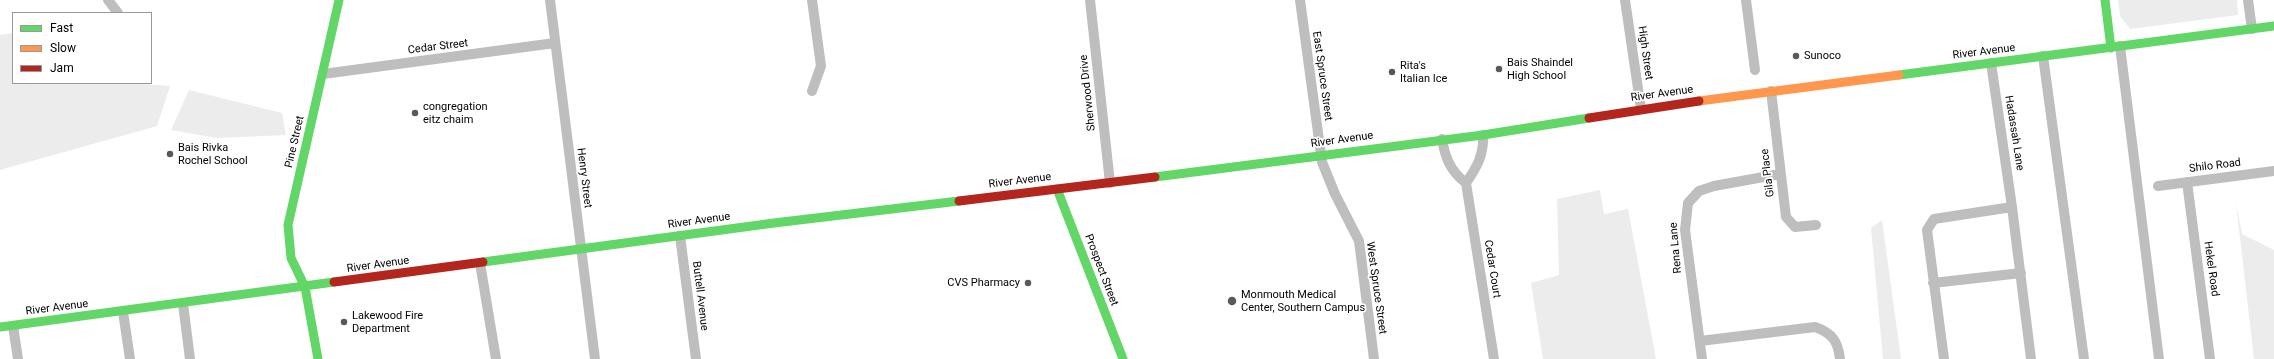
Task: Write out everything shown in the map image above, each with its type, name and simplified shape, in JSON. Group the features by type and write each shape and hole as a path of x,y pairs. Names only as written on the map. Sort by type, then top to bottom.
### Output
{"main road":[{"name":"Pine Street","path":"318,359 305,287 298,277 290,255 287,240 288,226 339,0"},
{"path":"2105,0 2116,47"},
{"name":"River Avenue","path":"0,328 782,222 1110,183 1442,139 1483,135 1642,109 1771,91 2274,26"},
{"name":"Prospect Street","path":"1057,189 1122,359"}],"street":[{"path":"108,0 117,12"},
{"name":"Henry Street","path":"550,0 595,359"},
{"path":"812,0 821,66 812,91"},
{"name":"Sherwood Drive","path":"1090,0 1110,183"},
{"name":"East Spruce Street","path":"1300,0 1320,156"},
{"name":"High Street","path":"1625,0 1642,109"},
{"path":"1746,0 1755,70"},
{"path":"2248,0 2252,29"},
{"name":"Cedar Street","path":"323,74 555,44"},
{"path":"2116,47 2159,359"},
{"path":"2043,56 2084,359"},
{"name":"Hadassah Lane","path":"1991,63 2021,272 2031,359"},
{"name":"Gila Place","path":"1771,91 1786,217 1795,227 1816,225"},
{"path":"1442,139 1446,159 1459,178 1466,183 1476,169 1482,155 1483,135"},
{"name":"West Spruce Street","path":"1320,156 1324,170 1359,241 1374,359"},
{"name":"Shilo Road","path":"2158,186 2274,171"},
{"name":"Rena Lane","path":"1702,359 1685,230 1688,203 1699,191 1714,186 1780,174"},
{"name":"Hekel Road","path":"2187,182 2210,359"},
{"name":"Cedar Court","path":"1466,183 1494,359"},
{"path":"1944,359 1927,230 1934,219 2012,207"},
{"name":"Buttell Avenue","path":"680,236 696,359"},
{"path":"480,263 496,359"},
{"path":"1933,283 2021,272"},
{"path":"183,304 190,359"},
{"path":"123,312 130,359"},
{"path":"14,326 18,359"},
{"path":"1700,341 1815,327 1827,331 1835,340 1840,359"}],"shaded area":[{"path":"2118,0 2237,0 2238,15 2130,29 2120,16"},
{"path":"12,33 12,84 144,84 170,86 157,126 0,170 0,35"},
{"path":"189,90 282,113 286,135 217,138 171,130"},
{"path":"1600,190 1604,214 1628,209 1656,359 1543,359 1531,283 1559,275 1557,199"},
{"path":"2236,203 2242,234 2274,250 2274,359 2254,359"},
{"path":"1882,220 1901,359 1883,359 1871,228"}],"traffic: fast":[{"path":"318,359 305,287 291,258 288,225 339,0"},
{"path":"2105,0 2111,48"},
{"path":"1899,75 2274,26"},
{"path":"1155,177 1483,135 1589,118"},
{"path":"1057,189 1123,359"},
{"path":"483,262 774,223 959,201"},
{"path":"0,327 334,282"}],"traffic: slow":[{"path":"1699,101 1899,75"}],"traffic: jam":[{"path":"1589,118 1699,101"},
{"path":"959,201 1155,177"},
{"path":"334,282 483,262"}],"place":[{"name":"Sunoco","path":"1796,56"},
{"name":"Bais Shaindel High School","path":"1499,69"},
{"name":"Rita's Italian Ice","path":"1392,72"},
{"name":"congregation eitz chaim","path":"415,113"},
{"name":"Bais Rivka Rochel School","path":"170,154"},
{"name":"CVS Pharmacy","path":"1028,283"},
{"name":"Monmouth Medical Center, Southern Campus","path":"1232,301"},
{"name":"Lakewood Fire Department","path":"344,322"}]}
